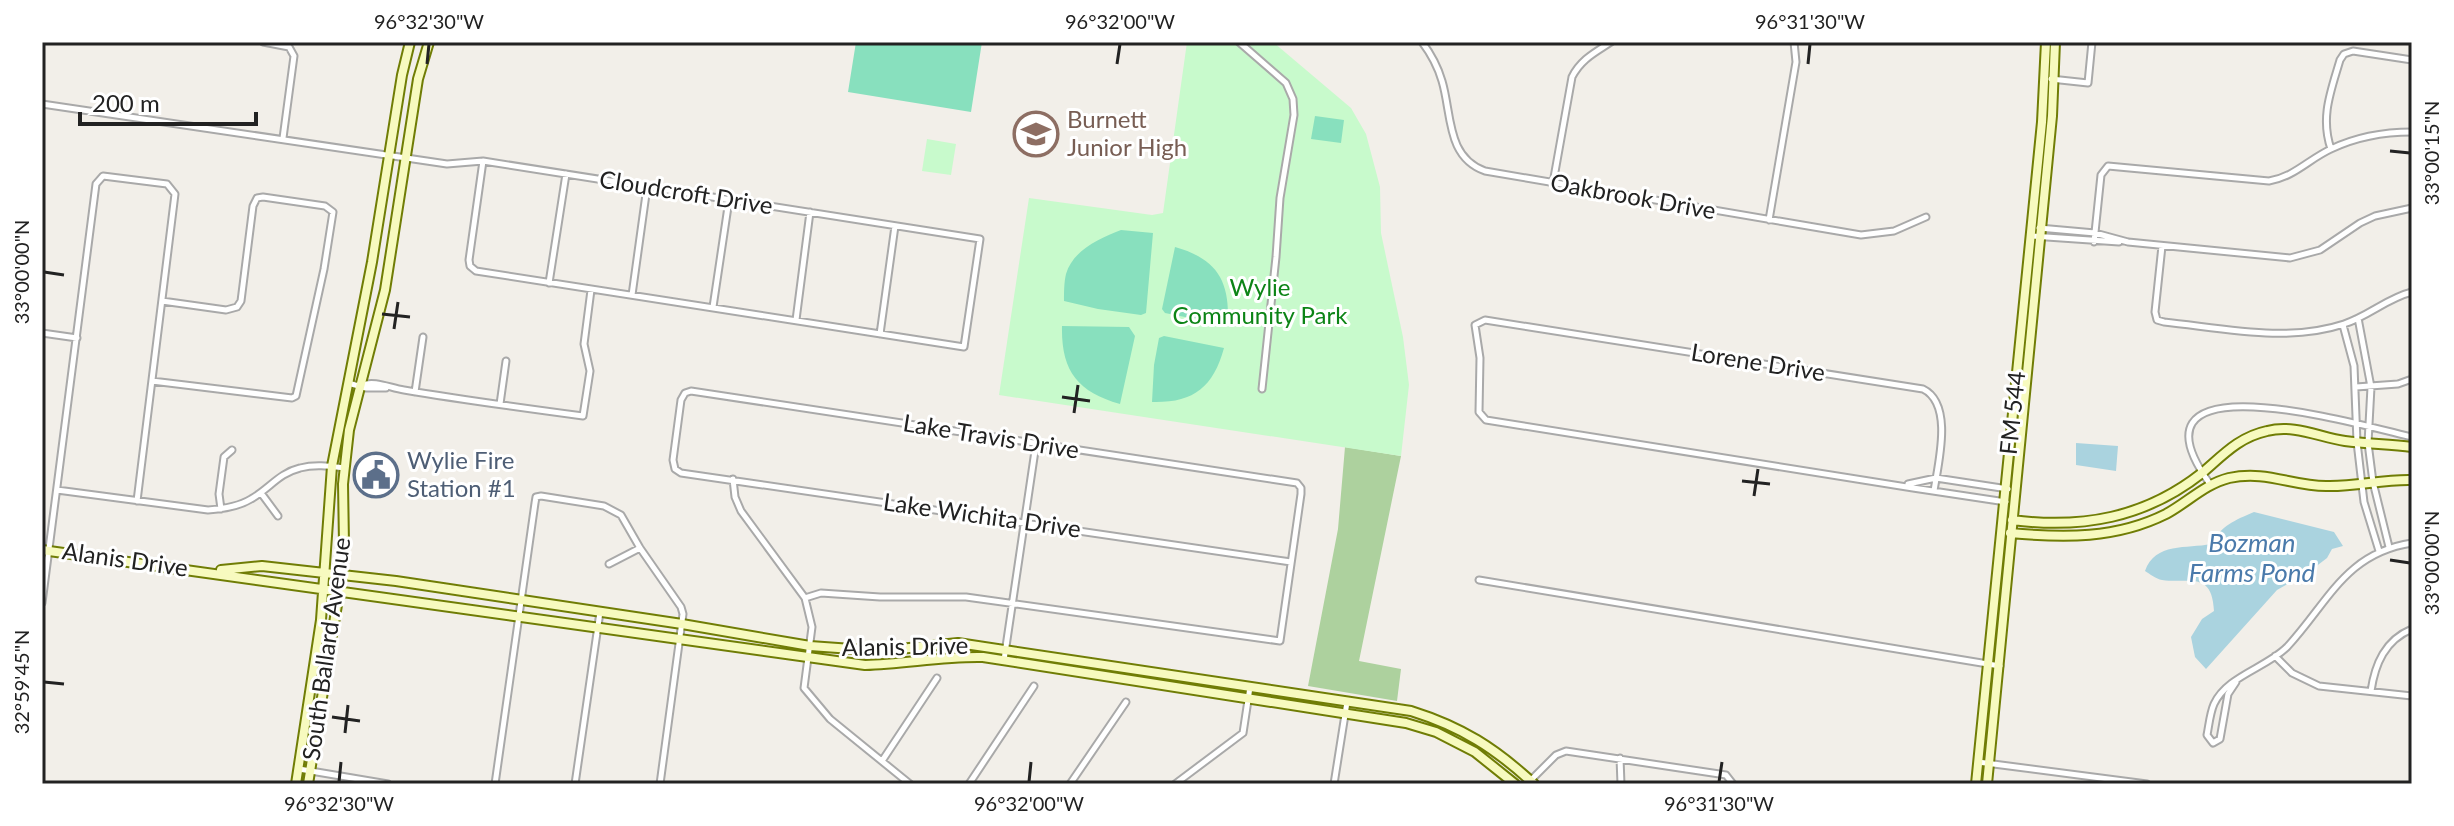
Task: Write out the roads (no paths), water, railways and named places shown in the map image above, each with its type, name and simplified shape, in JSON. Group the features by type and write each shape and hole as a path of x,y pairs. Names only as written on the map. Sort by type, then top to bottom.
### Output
{"main road":[{"name":"South Ballard Avenue","path":"296,784 324,588 332,466 410,42"},
{"name":"South Ballard Avenue","path":"308,784 342,574 349,430 385,290 418,79 429,42"},
{"name":"FM 544","path":"1976,784 2042,122 2046,42"},
{"name":"FM 544","path":"1987,784 2015,520 2055,42"},
{"path":"2003,518 2072,524 2124,514 2160,500 2202,472 2230,447 2251,435 2270,430 2288,429 2357,442 2412,447"},
{"path":"2001,532 2052,538 2081,537 2127,528 2170,511 2210,484 2248,475 2274,476 2326,486 2412,480"},
{"path":"2124,514 2127,528"},
{"name":"Alanis Drive","path":"46,550 865,665 955,657 1004,660 1406,723 1436,732 1475,752 1515,784"},
{"name":"Alanis Drive","path":"208,571 262,566 342,574 810,646 880,651 958,643 1411,711 1441,720 1473,736 1503,756 1532,782"}],"street":[{"path":"263,42 289,47 294,56 283,138"},
{"path":"1239,42 1286,83 1293,99 1294,115 1280,198 1262,389"},
{"name":"Oakbrook Drive","path":"1422,42 1438,68 1454,140 1466,160 1485,171 1869,235 1894,231 1926,217"},
{"path":"1553,183 1572,77 1583,61 1611,42"},
{"path":"1769,220 1796,62 1794,42"},
{"path":"2042,79 2088,83 2092,42"},
{"path":"2331,149 2324,122 2344,54 2353,51 2412,60"},
{"name":"Cloudcroft Drive","path":"42,104 447,164 483,161 980,239 964,347 880,334"},
{"path":"2094,242 2101,175 2108,166 2269,181 2290,175 2331,149 2379,134 2412,132"},
{"path":"483,161 470,266 486,274 880,334 895,226"},
{"path":"549,283 566,174"},
{"path":"42,603 46,550 57,490 96,184 100,178 107,176 171,187 175,194 137,501"},
{"path":"632,295 647,187"},
{"path":"152,381 292,398 296,396 324,269 333,212 325,206 257,198 253,206 241,301 237,307 230,310 162,301"},
{"path":"713,307 729,200"},
{"path":"2041,232 2094,242 2128,242 2290,258 2320,250 2375,216 2412,208"},
{"path":"796,320 810,212"},
{"path":"2031,232 2095,233 2128,242"},
{"path":"2162,246 2155,312 2157,320 2282,334 2304,333 2343,325 2383,303 2412,292"},
{"path":"348,383 378,390 387,388 583,416 590,371 584,344 591,290"},
{"path":"2358,318 2371,387 2368,443 2375,501 2389,547"},
{"name":"Lorene Drive","path":"1899,485 1486,420 1481,417 1479,409 1480,358 1474,329 1477,322 1485,320 1923,389 1931,393 1941,422 1934,491"},
{"path":"2343,325 2354,366 2357,442 2364,502 2379,551"},
{"path":"42,333 77,338"},
{"path":"415,392 423,337"},
{"path":"500,404 506,361"},
{"path":"2356,387 2398,384 2412,379"},
{"name":"Lake Travis Drive","path":"675,469 673,460 681,400 685,393 691,391 1297,483 1301,494 1291,562"},
{"path":"2210,484 2194,461 2190,432 2197,419 2209,411 2225,407 2289,409 2357,422 2369,428 2412,437"},
{"path":"1004,660 1036,444"},
{"path":"221,509 219,494 224,457 232,450"},
{"path":"57,490 208,510 236,506 297,468 311,465 345,468"},
{"name":"Lake Wichita Drive","path":"675,469 681,473 1291,562"},
{"path":"1899,485 1936,478 2017,490"},
{"path":"733,479 735,497 741,511 805,598 811,619 804,688 830,719 910,784"},
{"path":"1899,485 2016,503"},
{"path":"261,493 278,516"},
{"path":"495,784 536,497 541,496 613,510 626,521 640,548 681,607 682,624 660,784"},
{"path":"2236,682 2228,694 2220,739 2217,743 2211,743 2207,737 2214,705 2223,692 2236,682 2275,656 2293,639 2348,572 2379,551 2412,543"},
{"path":"609,564 640,548"},
{"path":"805,598 821,593 880,597 950,596 1011,601 1280,641 1291,562"},
{"path":"1479,580 2001,666"},
{"path":"575,784 600,612"},
{"path":"2371,691 2380,657 2403,632 2412,629"},
{"path":"2275,656 2292,673 2319,686 2412,696"},
{"path":"882,761 937,678"},
{"path":"969,784 1034,686"},
{"path":"1175,784 1243,733 1250,686"},
{"path":"1070,784 1126,702"},
{"path":"1334,784 1347,702"},
{"path":"1532,782 1561,752 1726,775 1733,784"},
{"path":"1620,758 1621,784"},
{"path":"1978,762 2147,784"},
{"path":"298,768 388,784"}],"water":[{"path":"2076,443 2118,446 2116,471 2076,465"},
{"name":"Bozman Farms Pond","path":"2254,512 2334,532 2343,546 2332,549 2327,558 2310,571 2277,590 2206,669 2195,657 2191,637 2202,619 2214,611 2209,589 2197,582 2162,580 2145,571 2156,555 2173,548 2211,544 2229,524"}],"place":[{"name":"Burnett Junior High","path":"1036,134"},
{"name":"Wylie Fire Station #1","path":"376,475"}],"park label":[{"name":"Wylie Community Park","path":"1260,302"}]}
